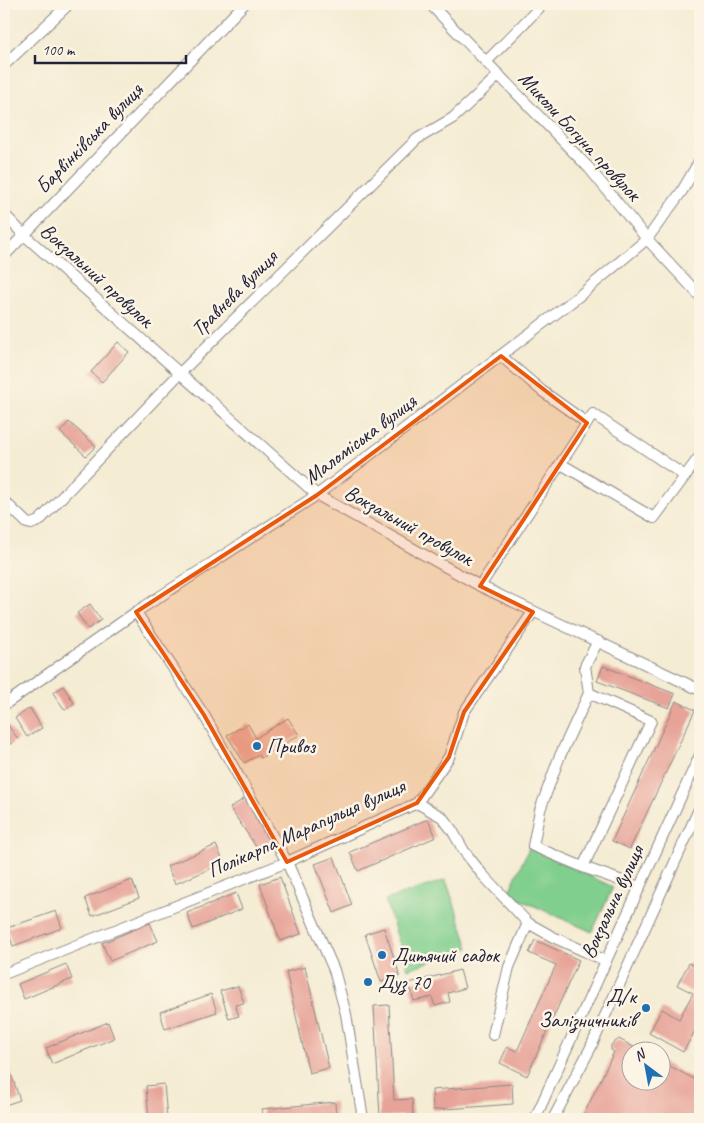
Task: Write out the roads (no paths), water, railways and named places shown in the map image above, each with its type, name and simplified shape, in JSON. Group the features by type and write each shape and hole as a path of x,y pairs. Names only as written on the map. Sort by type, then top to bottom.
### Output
{"street":[{"path":"4,65 69,4"},
{"name":"Барвінківська вулиця","path":"4,256 244,4"},
{"name":"Миколи Богуна провулок","path":"430,4 589,168 647,239 700,296"},
{"path":"486,62 543,4"},
{"name":"Травнева вулиця","path":"4,500 27,523 31,524 39,521 180,373 417,139 453,118 499,76"},
{"name":"Маломіська вулиця","path":"4,705 136,612 317,495 610,272 647,239 682,191 700,160"},
{"name":"Вокзальний провулок","path":"4,214 23,234 317,495 480,586 700,690"},
{"path":"501,356 542,391 685,476"},
{"path":"480,586 590,419"},
{"path":"561,464 654,518 700,456"},
{"path":"136,612 204,714 288,862 334,970 346,1014 363,1119"},
{"name":"Полікарпа Марапульця вулиця","path":"4,974 288,862 417,803 449,757 464,712 533,612"},
{"path":"598,641 585,666 589,693 559,758 543,802 533,846 639,887"},
{"path":"584,867 652,721 589,693"},
{"name":"Вокзальна вулиця","path":"536,1119 700,755"},
{"path":"417,803 442,817 464,851 482,874 528,923 552,937 606,961"},
{"name":"Вокзальна вулиця","path":"553,1119 590,1049 700,807"},
{"path":"493,1035 510,967 528,923"}],"place":[{"name":"Привоз","path":"257,746"},
{"name":"Дитячий садок","path":"382,955"},
{"name":"Дуз 70","path":"368,982"},
{"name":"Д/к Залізничників","path":"646,1008"}]}
